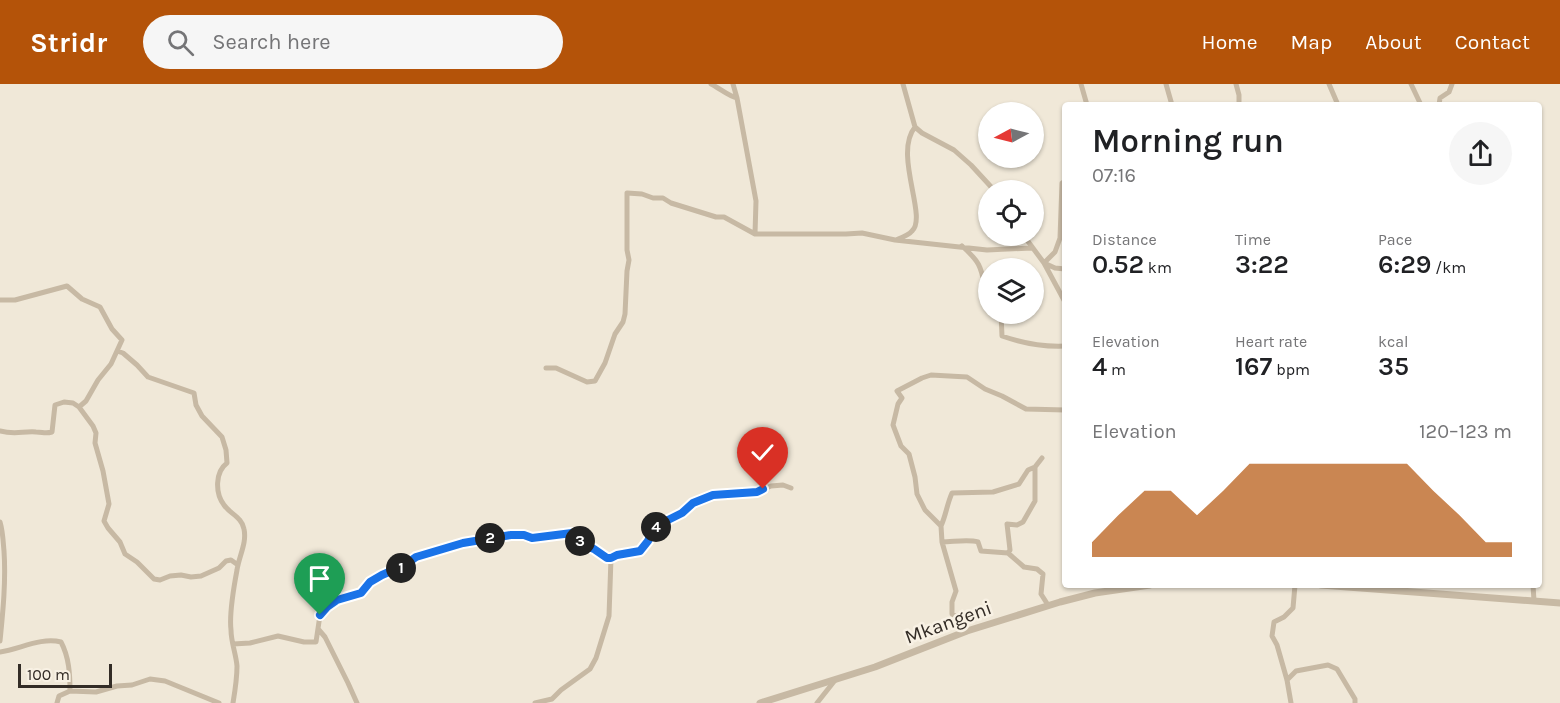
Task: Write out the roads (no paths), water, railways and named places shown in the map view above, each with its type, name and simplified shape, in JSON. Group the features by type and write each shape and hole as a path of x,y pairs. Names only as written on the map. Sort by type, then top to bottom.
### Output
{"street":[{"path":"711,84 733,98 737,98"},
{"path":"733,84 756,201 755,234"},
{"path":"903,84 915,127 954,150 985,180"},
{"path":"1081,84 1085,102"},
{"path":"1166,84 1171,102"},
{"path":"1236,84 1239,102"},
{"path":"1329,84 1337,102"},
{"path":"1412,84 1420,102"},
{"path":"1439,102 1440,98 1449,92 1452,84"},
{"path":"895,240 913,231 917,222 908,161 910,132 915,127"},
{"path":"1044,263 1055,252 1060,238 1062,183"},
{"path":"546,368 556,368 587,382 595,381 615,334 623,322 629,260 627,193 663,198 671,203 716,217 724,217 755,234 862,232 895,240 987,250 1032,248 1040,258"},
{"path":"962,246 975,257 978,263"},
{"path":"1044,263 1062,269"},
{"path":"1044,263 1062,296"},
{"path":"0,300 15,300 67,286 82,299 100,307 112,329 122,340 111,364 98,380 86,401 79,407"},
{"path":"1001,324 1002,336 1018,342 1062,346"},
{"path":"117,351 123,353 148,377 194,393 196,405 202,416 222,437 227,463 222,467 218,476 219,495 223,504 239,518 244,529 245,543 238,565 230,628 237,666 233,703"},
{"path":"941,526 925,510 917,494 909,454 901,446 893,425 898,404 902,398 897,391 931,375 967,377 985,389 1026,409 1062,410"},
{"path":"0,431 12,434 52,432 55,405 64,402 73,403 79,407 96,433 95,443 110,504 104,520 120,542 125,554 154,579 160,580 170,576 201,576 231,560 238,565"},
{"path":"967,631 952,614 952,602 956,591 942,542 941,526 948,501 952,494 993,492 1018,484 1028,470 1035,467 1042,458"},
{"path":"1008,553 1010,550 1007,524 1017,525 1023,522 1035,501 1035,467"},
{"path":"233,645 278,636 304,642 316,642 320,615 337,600 361,593 370,582 416,557 463,543 511,535 524,535 532,538 572,533 583,545 611,558 640,551 653,530 682,513 693,503 707,497 757,492 771,486 783,485 791,488"},
{"path":"0,522 3,530 5,568 0,641"},
{"path":"942,542 972,540 978,542 981,550 1008,553 1023,567 1038,569 1042,574 1041,594 1048,605"},
{"path":"535,703 552,699 590,669 596,658 609,616 611,558"},
{"name":"Mkangeni","path":"760,703 875,667 967,631 1048,605 1095,593 1129,588"},
{"path":"1291,703 1287,680 1277,645 1272,636 1274,622 1284,617 1293,608 1295,588"},
{"path":"1361,588 1560,603"},
{"path":"1533,588 1534,601"},
{"path":"319,630 325,637 357,703"},
{"path":"0,652 44,641 61,642 69,667 70,691"},
{"path":"1287,680 1296,671 1328,665 1337,669 1355,699 1355,703"},
{"path":"57,703 59,696 70,691 96,692 150,679 165,681 219,703"},
{"path":"818,703 836,679"}]}
